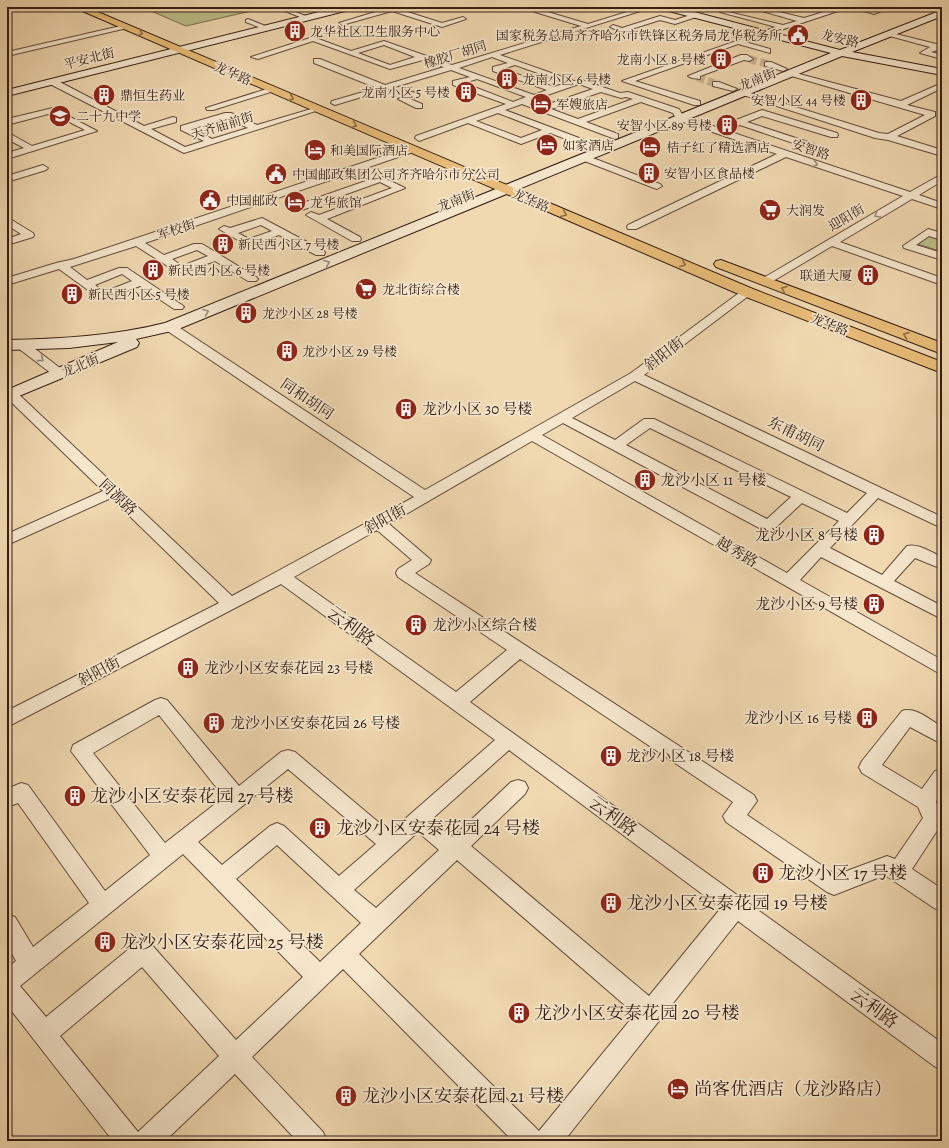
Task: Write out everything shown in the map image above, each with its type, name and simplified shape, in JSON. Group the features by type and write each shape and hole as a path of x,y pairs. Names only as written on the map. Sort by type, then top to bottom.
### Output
{"main road":[{"name":"龙华路","path":"78,7 318,109 416,144 510,182 747,292 942,368"},
{"name":"龙华路","path":"103,7 335,103 416,144 440,147"},
{"name":"平安北街","path":"7,93 350,7"},
{"name":"龙安路","path":"664,7 698,13 764,33 835,51 942,72"},
{"name":"龙南街","path":"835,51 888,34 940,10"},
{"name":"龙南街","path":"286,266 510,182 585,158 678,115 940,10"},
{"name":"龙南街","path":"171,316 510,182 615,136 678,115 696,103 737,91"},
{"name":"龙华路","path":"510,182 542,190"},
{"path":"618,221 646,233"},
{"name":"龙华路","path":"712,260 764,282 942,349"},
{"path":"237,285 265,274"},
{"path":"14,345 69,343 146,328 171,316 193,302"},
{"name":"龙北街","path":"7,334 91,333 121,329 146,328"},
{"name":"龙北街","path":"8,394 58,372 112,352 146,328"}],"street":[{"path":"278,7 307,18"},
{"path":"385,7 442,25 463,19"},
{"path":"539,7 537,11 589,26"},
{"name":"橡胶厂胡同","path":"335,103 393,87 650,7"},
{"path":"613,27 622,30 660,18 675,22 698,13 719,12 734,7"},
{"path":"751,7 803,20"},
{"path":"820,7 835,10"},
{"path":"696,103 627,81 764,33 847,7"},
{"path":"853,7 874,12 887,7"},
{"path":"927,7 940,10"},
{"path":"342,23 393,9"},
{"path":"698,13 719,12 783,27"},
{"path":"248,21 266,28"},
{"path":"8,53 125,27"},
{"path":"888,34 940,48"},
{"path":"255,57 313,39 390,67 423,57"},
{"path":"738,42 767,51"},
{"path":"351,53 384,43 533,97"},
{"path":"940,48 924,53 942,57"},
{"name":"安智路","path":"492,55 576,83 621,96 625,94 788,155 942,206"},
{"path":"697,77 692,76 744,57 749,59"},
{"path":"317,62 393,87"},
{"path":"515,63 496,69 554,90"},
{"path":"768,64 932,114 889,137"},
{"path":"477,77 456,83 512,104 590,78"},
{"name":"天齐庙前街","path":"53,82 184,150 318,109"},
{"path":"716,84 878,136 889,137 942,153"},
{"path":"902,104 942,85"},
{"path":"543,109 601,89"},
{"path":"210,108 273,90"},
{"path":"929,91 942,94"},
{"path":"413,94 416,95 402,99 419,106"},
{"path":"578,122 639,99"},
{"path":"521,101 615,136"},
{"name":"军校街","path":"7,282 60,265 77,262 276,196 416,144 470,121 500,111 496,109 512,104"},
{"path":"7,122 53,110 93,131 7,156"},
{"path":"500,111 592,146"},
{"path":"817,143 737,123 762,113 834,135"},
{"path":"212,142 184,128 228,115 256,128"},
{"path":"143,129 173,120"},
{"path":"470,121 521,141 550,130"},
{"path":"632,227 850,127"},
{"path":"7,135 31,149"},
{"path":"585,158 657,186"},
{"path":"7,179 43,168"},
{"name":"迎阳街","path":"764,282 942,177"},
{"path":"298,208 380,179 400,188 318,218"},
{"path":"930,184 942,188"},
{"path":"276,196 356,239"},
{"path":"206,219 248,243 280,231"},
{"path":"7,220 29,235 7,242"},
{"path":"230,232 262,221 320,253"},
{"path":"942,237 928,232 908,246 942,257"},
{"path":"137,242 181,270 216,257"},
{"path":"831,242 942,282"},
{"path":"163,259 198,246 252,279"},
{"path":"60,265 103,296 141,282"},
{"name":"同和胡同","path":"86,284 123,270 141,282 171,316 425,497"},
{"name":"斜阳街","path":"7,720 282,577 563,418 635,376 747,292"},
{"path":"14,345 58,372"},
{"name":"东甫胡同","path":"635,376 942,523"},
{"name":"同源路","path":"8,394 230,604"},
{"path":"563,418 768,526 801,496"},
{"path":"616,446 649,422 849,520"},
{"name":"越秀路","path":"532,435 942,668"},
{"path":"7,540 112,492"},
{"path":"789,581 876,492"},
{"path":"378,523 423,560 404,573 746,801 733,816 834,885 887,865 942,901"},
{"path":"820,550 942,613"},
{"path":"884,583 913,550 942,564"},
{"name":"云利路","path":"282,577 508,739 942,1058"},
{"path":"457,702 519,650"},
{"path":"163,856 80,751 161,706 237,798"},
{"path":"898,872 936,829 934,819 925,801 869,767 908,716 942,736"},
{"path":"339,890 508,739"},
{"path":"7,982 183,840 288,758 390,844"},
{"path":"925,801 942,777"},
{"path":"147,1141 518,788"},
{"path":"7,799 21,791 103,905"},
{"path":"418,819 455,848 651,1013"},
{"path":"221,878 277,832 339,890 376,922"},
{"path":"183,840 319,976"},
{"path":"548,1141 736,906"},
{"path":"7,924 30,964"},
{"path":"44,1034 143,952 235,1057 314,1141"},
{"path":"344,953 531,1141"},
{"path":"7,987 129,1141"}],"green space":[{"path":"170,7 264,8 186,26 151,11"},
{"path":"928,235 942,240 942,252 915,243"}],"tunnel":[{"path":"749,59 768,64"},
{"path":"697,77 716,84"},
{"path":"400,89 413,94"},
{"path":"724,129 735,124"}],"place":[{"name":"龙华社区卫生服务中心","path":"295,31"},
{"name":"国家税务总局齐齐哈尔市铁锋区税务局龙华税务所","path":"798,35"},
{"name":"龙南小区 8 号楼","path":"721,59"},
{"name":"龙南小区 6 号楼","path":"507,79"},
{"name":"龙南小区 5 号楼","path":"466,92"},
{"name":"鼎恒生药业","path":"104,95"},
{"name":"安智小区 44 号楼","path":"861,100"},
{"name":"军嫂旅店","path":"541,104"},
{"name":"二十九中学","path":"60,116"},
{"name":"安智小区 89 号楼","path":"727,125"},
{"name":"如家酒店","path":"547,145"},
{"name":"桔子红了精选酒店","path":"650,147"},
{"name":"和美国际酒店","path":"315,150"},
{"name":"安智小区食品楼","path":"649,173"},
{"name":"中国邮政集团公司齐齐哈尔市分公司","path":"276,174"},
{"name":"中国邮政","path":"210,200"},
{"name":"龙华旅馆","path":"295,202"},
{"name":"大润发","path":"770,210"},
{"name":"新民西小区 7 号楼","path":"223,244"},
{"name":"新民西小区 6 号楼","path":"153,270"},
{"name":"联通大厦","path":"868,275"},
{"name":"龙北街综合楼","path":"366,289"},
{"name":"新民西小区 5 号楼","path":"72,294"},
{"name":"龙沙小区 28 号楼","path":"246,313"},
{"name":"龙沙小区 29 号楼","path":"287,351"},
{"name":"龙沙小区 30 号楼","path":"406,409"},
{"name":"龙沙小区 11 号楼","path":"645,480"},
{"name":"龙沙小区 8 号楼","path":"874,535"},
{"name":"龙沙小区 9 号楼","path":"874,604"},
{"name":"龙沙小区综合楼","path":"416,625"},
{"name":"龙沙小区安泰花园 23 号楼","path":"188,668"},
{"name":"龙沙小区 16 号楼","path":"867,718"},
{"name":"龙沙小区安泰花园 26 号楼","path":"214,723"},
{"name":"龙沙小区 18 号楼","path":"611,756"},
{"name":"龙沙小区安泰花园 27 号楼","path":"75,796"},
{"name":"龙沙小区安泰花园 24 号楼","path":"320,828"},
{"name":"龙沙小区 17 号楼","path":"763,873"},
{"name":"龙沙小区安泰花园 19 号楼","path":"611,903"},
{"name":"龙沙小区安泰花园 25 号楼","path":"105,942"},
{"name":"龙沙小区安泰花园 20 号楼","path":"519,1013"},
{"name":"尚客优酒店（龙沙路店）","path":"678,1089"},
{"name":"龙沙小区安泰花园 21 号楼","path":"346,1096"}]}
